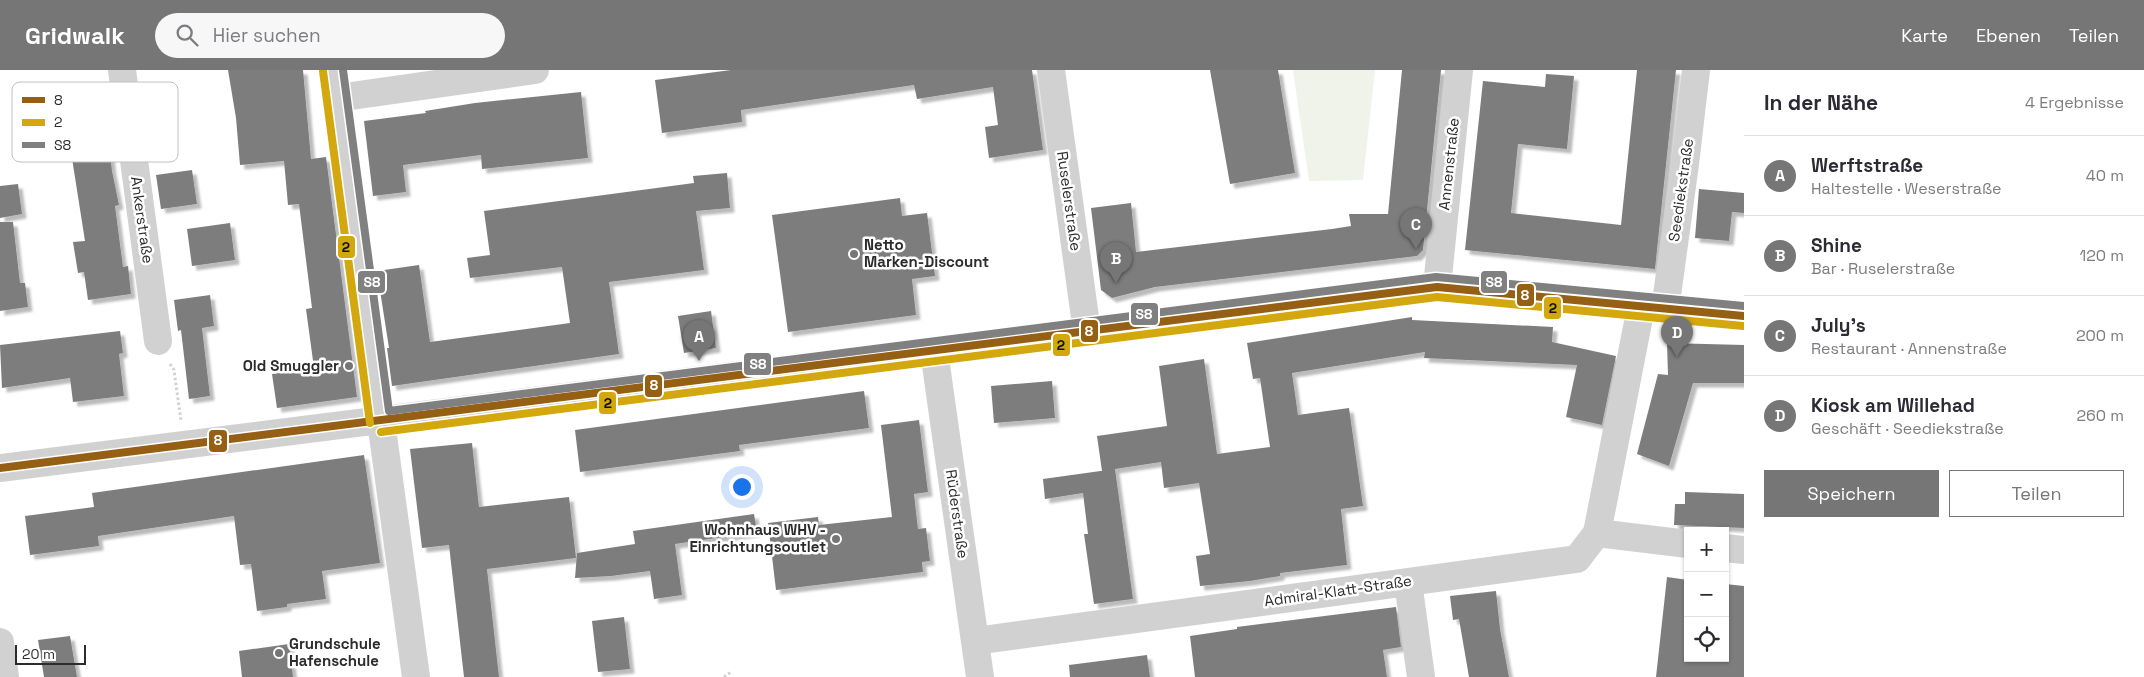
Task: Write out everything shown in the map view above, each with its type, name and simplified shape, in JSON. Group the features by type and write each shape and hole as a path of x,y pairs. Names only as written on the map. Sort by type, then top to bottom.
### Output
{"street":[{"path":"333,70 416,677"},
{"path":"337,98 535,70"},
{"name":"Ruselerstraße","path":"1051,70 1087,332"},
{"name":"Annenstraße","path":"1437,287 1459,70"},
{"name":"Seediekstraße","path":"1596,533 1653,308 1685,164 1696,70"},
{"name":"Ankerstraße","path":"134,162 158,341"},
{"path":"0,468 380,422 1437,287 1744,316"},
{"name":"Rüderstraße","path":"934,351 980,677"},
{"path":"1596,533 1684,544"},
{"name":"Admiral-Klatt-Straße","path":"975,641 1577,559 1596,533"},
{"path":"1729,548 1744,550"},
{"path":"1408,582 1421,677"},
{"path":"0,642 4,677"}],"path":[{"path":"158,341 174,370 185,445"},
{"path":"724,677 731,672"}],"shaded area":[{"path":"1293,70 1375,70 1363,180 1309,181"}],"building":[{"path":"228,70 303,70 311,159 326,157 357,397 277,408 272,374 314,368 306,309 312,308 299,204 288,205 284,161 240,165 236,118"},
{"path":"731,70 1032,70 1043,150 989,158 985,127 998,125 993,87 917,99 914,85 741,110 742,122 662,133 655,80"},
{"path":"1210,70 1278,70 1295,173 1230,184"},
{"path":"1402,70 1441,70 1423,250 1417,256 1155,287 1112,298 1101,290 1091,208 1131,203 1136,252 1332,229 1351,226 1349,214 1388,214"},
{"path":"1637,70 1676,70 1655,269 1465,250 1483,81 1545,87 1546,74 1574,76 1567,149 1518,144 1511,213 1621,225"},
{"path":"581,92 588,158 482,169 481,155 403,165 406,192 373,196 364,121 426,113 425,111 475,103"},
{"path":"73,162 111,162 119,205 115,206 123,267 128,266 131,294 88,300 84,272 78,273 73,242 85,241"},
{"path":"192,170 197,204 161,209 156,175"},
{"path":"727,173 730,208 696,211 704,270 609,282 619,354 392,386 387,348 389,348 377,271 419,265 430,342 570,323 562,267 470,278 467,258 490,255 484,211 694,183 693,176"},
{"path":"18,184 22,214 0,218 0,186"},
{"path":"1699,189 1744,193 1744,213 1732,212 1729,241 1695,238"},
{"path":"900,198 902,216 927,213 935,276 912,279 916,315 788,332 772,215"},
{"path":"0,222 13,222 20,283 25,283 28,307 0,311"},
{"path":"230,223 235,260 192,266 187,229"},
{"path":"210,295 214,326 202,328 210,396 189,399 181,330 178,331 174,300"},
{"path":"711,311 716,348 684,353 678,316"},
{"path":"1412,317 1412,320 1553,327 1552,342 1616,356 1602,425 1566,417 1577,365 1424,358 1425,352 1292,373 1298,415 1349,408 1363,506 1341,509 1347,565 1280,573 1280,576 1250,581 1200,586 1196,556 1210,554 1199,483 1164,488 1161,462 1102,471 1097,436 1167,426 1159,366 1204,359 1217,454 1270,447 1260,378 1253,379 1247,343"},
{"path":"120,331 123,353 119,354 124,396 73,402 70,378 2,388 0,345"},
{"path":"1667,343 1744,345 1744,383 1693,383 1669,466 1637,454 1658,374 1668,375"},
{"path":"1052,381 1055,418 994,423 991,386"},
{"path":"864,391 869,428 739,445 740,451 580,472 575,430"},
{"path":"919,420 928,492 914,494 918,529 926,528 930,561 922,562 923,572 776,590 768,523 818,517 819,525 892,517 881,425"},
{"path":"472,443 479,507 569,497 576,558 487,569 499,677 464,677 449,545 422,548 410,449"},
{"path":"364,455 380,563 322,571 326,599 287,604 287,607 257,611 251,564 240,565 234,516 98,536 99,546 30,555 25,516 94,507 92,493"},
{"path":"1115,469 1133,599 1094,604 1084,534 1088,534 1083,493 1045,499 1043,479"},
{"path":"1685,492 1744,494 1744,528 1674,525 1675,504 1685,504"},
{"path":"754,514 757,532 675,544 682,595 654,599 650,571 575,578 577,553 635,544 633,531"},
{"path":"1667,577 1684,579 1684,662 1729,662 1729,584 1744,586 1744,677 1656,677"},
{"path":"1496,591 1500,629 1509,677 1469,677 1459,619 1453,620 1450,596"},
{"path":"1396,607 1401,647 1383,650 1387,677 1195,677 1190,636 1237,629 1237,627"},
{"path":"624,617 630,669 598,672 592,621"},
{"path":"70,636 77,677 44,677 38,640"},
{"path":"289,644 293,677 242,677 239,651"},
{"path":"1147,655 1150,677 1070,677 1069,665"}],"transit line":[{"name":"S8","path":"343,70 389,411 1436,277 1744,306"},
{"name":"2","path":"323,71 370,423"},
{"name":"8","path":"0,468 1437,287 1744,316"},
{"name":"2","path":"381,432 1437,297 1743,326"}],"place":[{"name":"July's","path":"1416,249"},
{"name":"Netto Marken-Discount","path":"854,254"},
{"name":"Shine","path":"1116,283"},
{"name":"Kiosk am Willehad","path":"1677,357"},
{"name":"Werftstraße","path":"699,361"},
{"name":"Old Smuggler","path":"349,366"},
{"name":"Wohnhaus WHV - Einrichtungsoutlet","path":"836,539"},
{"name":"Grundschule Hafenschule","path":"279,653"}]}
